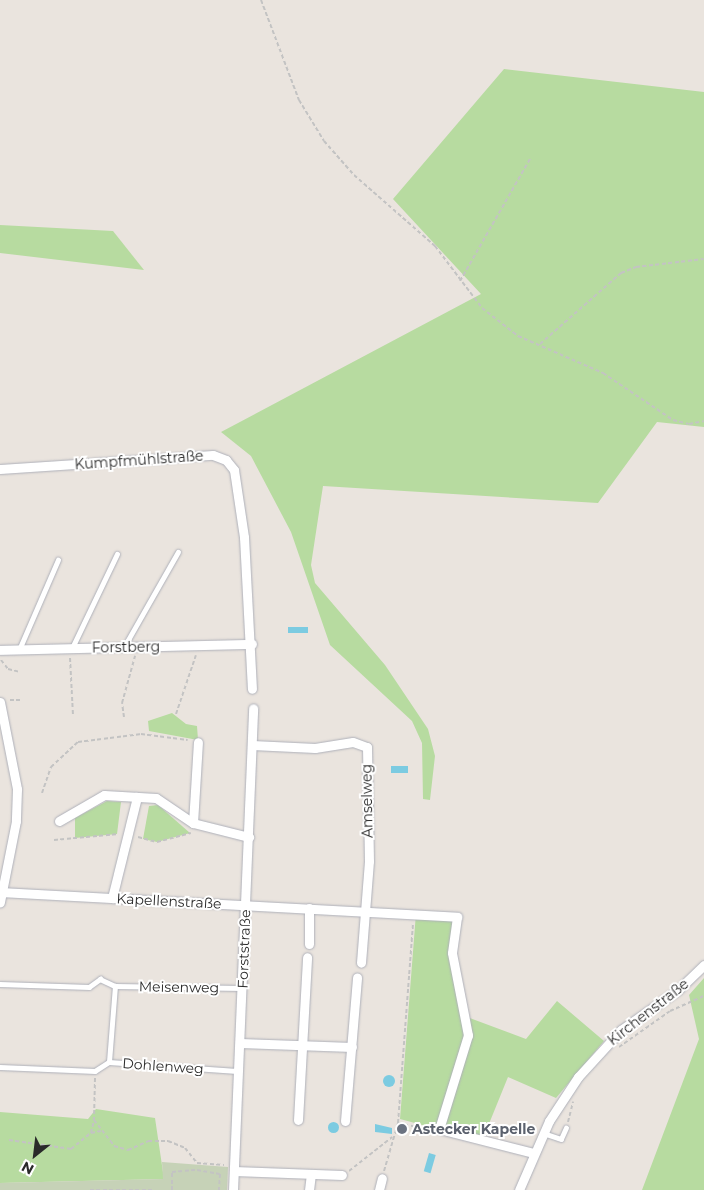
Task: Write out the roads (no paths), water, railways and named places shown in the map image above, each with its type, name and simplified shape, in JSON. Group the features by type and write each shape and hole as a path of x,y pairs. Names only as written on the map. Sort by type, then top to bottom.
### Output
{"street":[{"name":"Kumpfmühlstraße","path":"0,470 213,455 226,460 234,470 244,537 252,644"},
{"name":"Forstberg","path":"0,650 252,644"},
{"path":"252,644 252,689"},
{"path":"0,701 17,789 16,821 1,896"},
{"name":"Forststraße","path":"233,1190 243,988 253,708"},
{"path":"193,823 198,742"},
{"name":"Amselweg","path":"252,745 315,748 353,742 367,747 365,910"},
{"path":"59,821 104,795 156,798 193,823 249,837"},
{"path":"112,898 137,797"},
{"name":"Kapellenstraße","path":"1,896 112,898 365,910 457,917 452,953 468,1035 439,1129 533,1153"},
{"path":"309,908 309,944"},
{"path":"361,963 365,910"},
{"path":"298,1120 307,957"},
{"name":"Kirchenstraße","path":"519,1190 533,1153 563,1097 598,1053 704,965"},
{"path":"345,1121 357,977"},
{"path":"240,1043 352,1046"},
{"path":"234,1168 342,1175"},
{"path":"309,1190 311,1174"},
{"path":"379,1190 382,1178"}],"lane":[{"path":"124,647 178,552"},
{"path":"69,648 118,554"},
{"path":"19,650 58,560"},
{"name":"Meisenweg","path":"0,984 89,987 100,979 114,986 243,988"},
{"path":"109,1062 114,986"},
{"name":"Dohlenweg","path":"0,1067 95,1071 109,1062 239,1071"},
{"path":"543,1133 561,1139 566,1128"}],"water":[{"path":"288,627 308,627 308,633 288,633"},
{"path":"391,766 408,766 408,773 391,773"},
{"path":"387,1075 391,1075 395,1081 391,1087 387,1087 383,1083 383,1079"},
{"path":"333,1121 339,1127 333,1133 327,1127"},
{"path":"375,1124 392,1128 392,1134 375,1132"},
{"path":"429,1153 436,1155 430,1173 424,1171"}],"place":[{"name":"Astecker Kapelle","path":"402,1129"}]}
